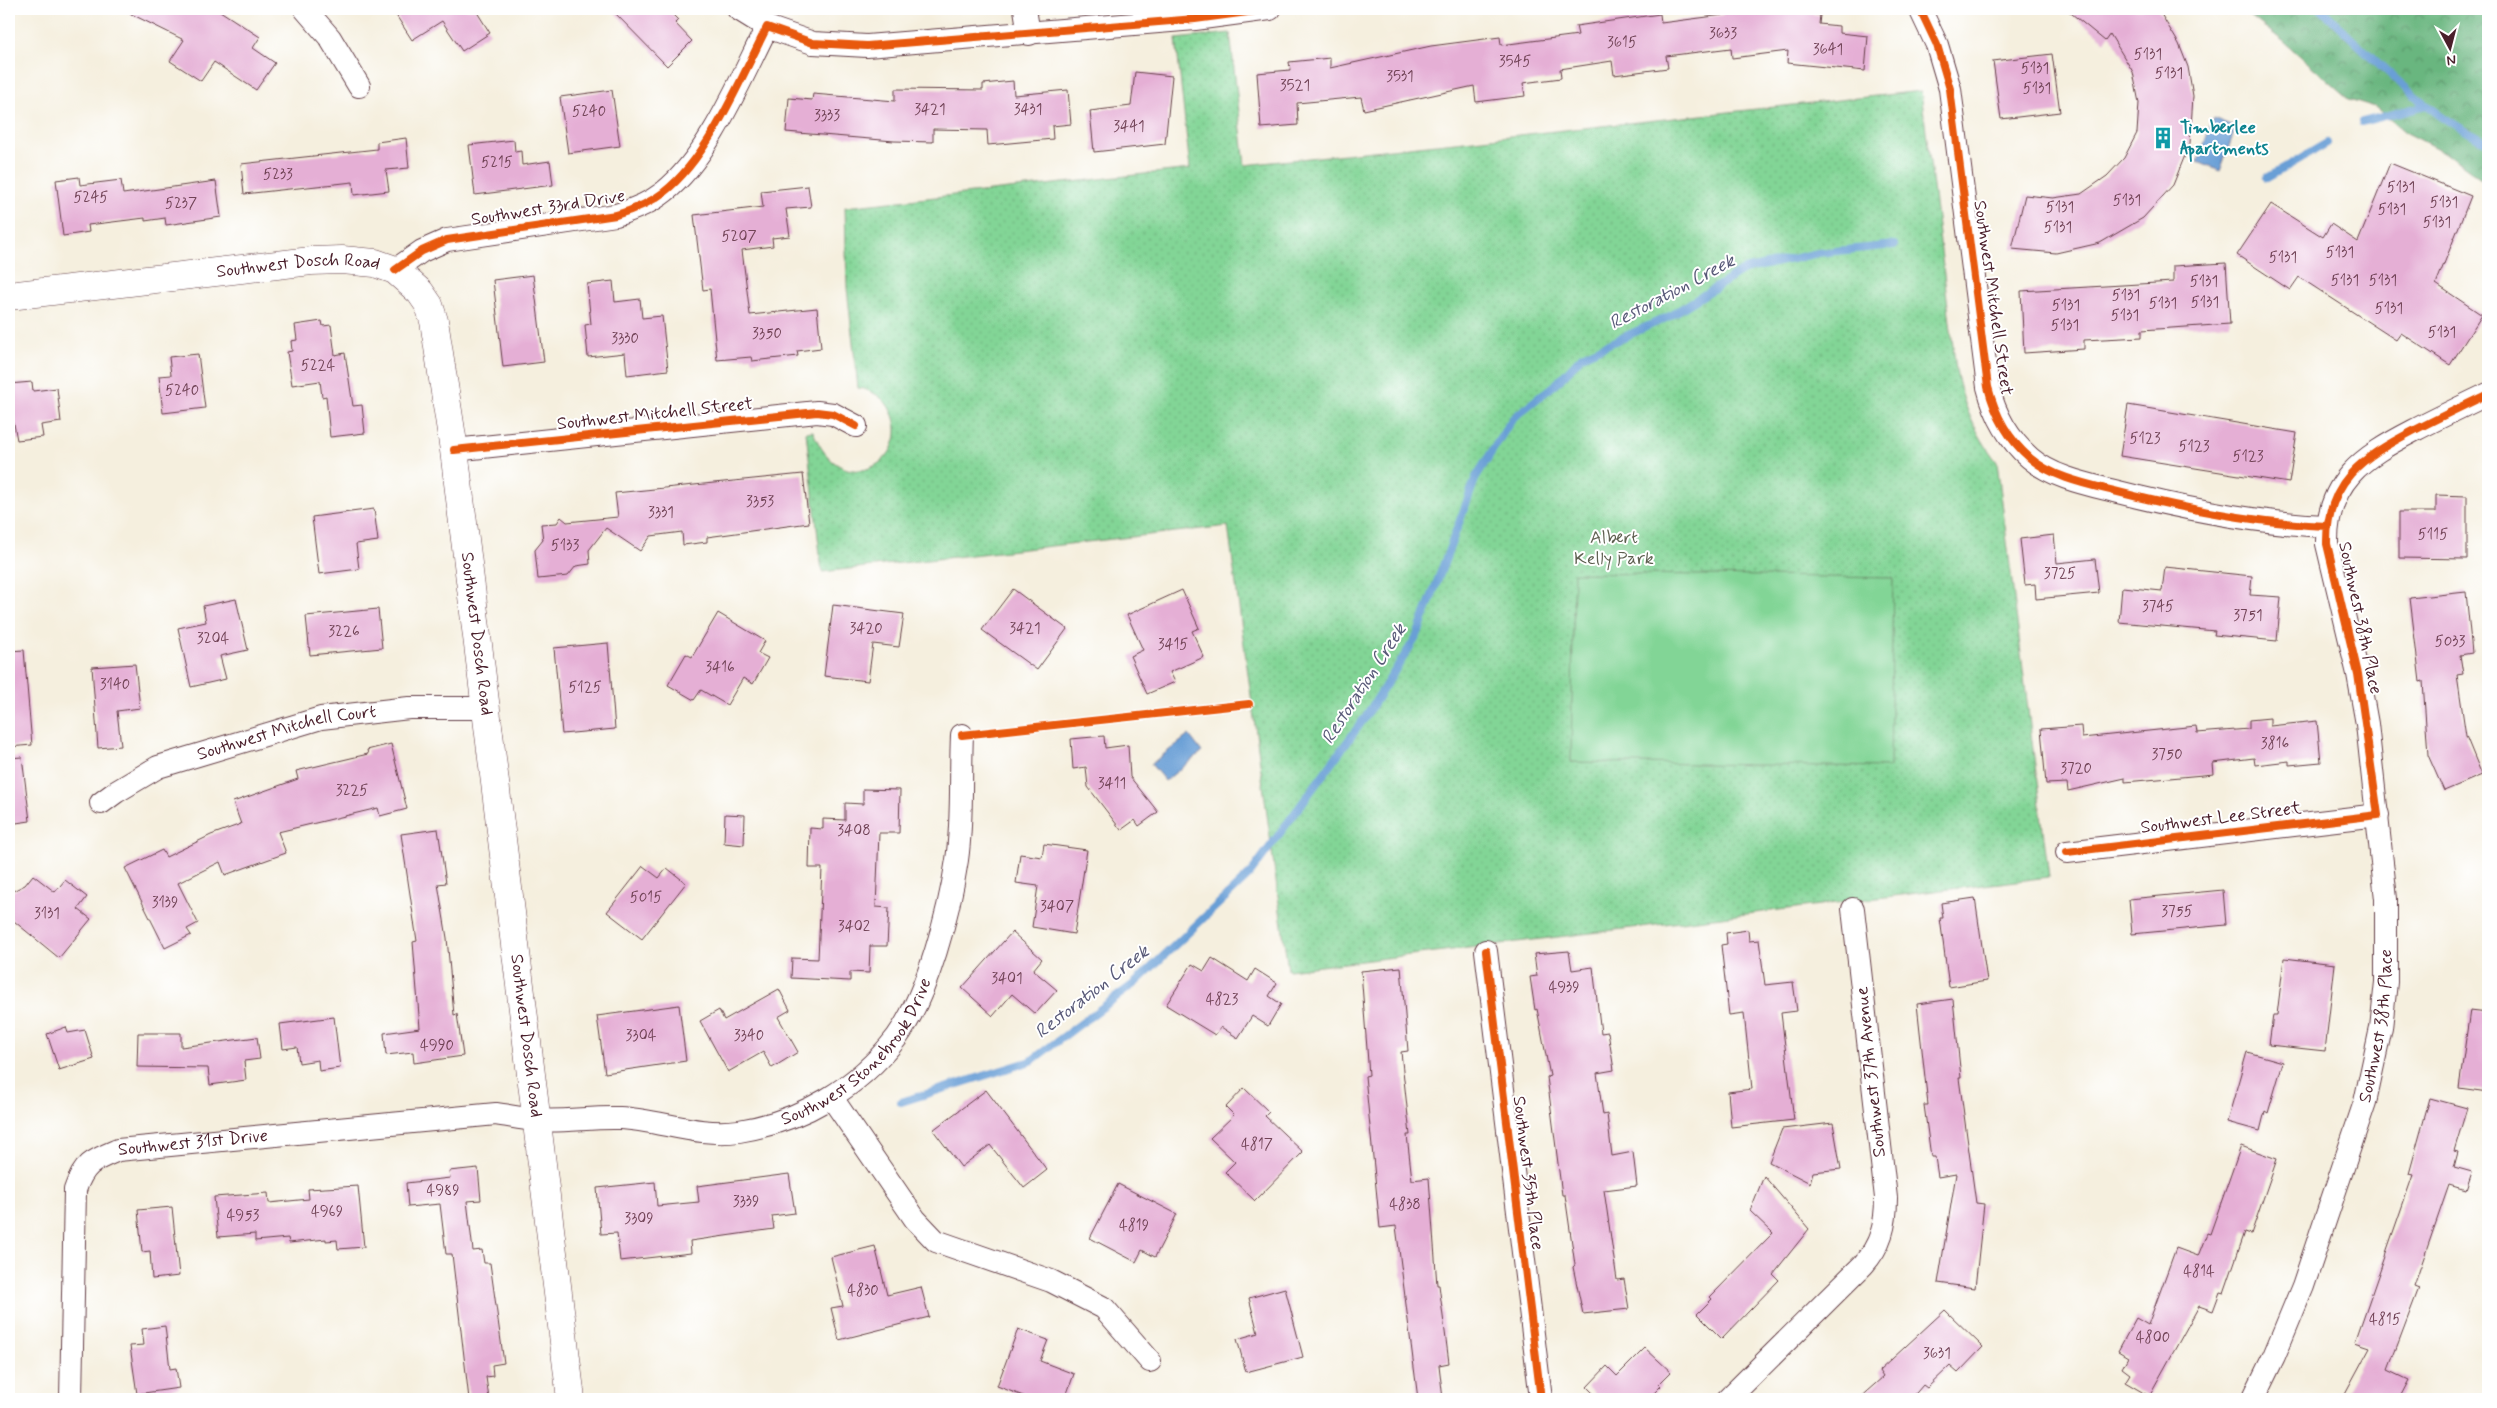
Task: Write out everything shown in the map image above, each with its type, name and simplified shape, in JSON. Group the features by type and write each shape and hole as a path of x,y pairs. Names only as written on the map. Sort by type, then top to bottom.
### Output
{"street":[{"path":"305,9 330,38 359,86"},
{"path":"738,9 767,27 813,42 867,46 1195,19 1270,9"},
{"path":"1025,9 1029,34"},
{"name":"Southwest Mitchell Street","path":"1920,9 1937,45 1950,88 1988,387 1992,406 2012,440 2030,459 2046,469 2079,482 2177,508 2277,523 2327,526"},
{"name":"Southwest 33rd Drive","path":"395,270 422,250 447,240 616,215 641,207 665,192 695,159 716,127 767,27"},
{"name":"Southwest Dosch Road","path":"9,296 311,261 361,261 395,270 420,292 429,304 434,321 454,450 571,1399"},
{"name":"Southwest 38th Place","path":"2253,1399 2274,1356 2303,1286 2365,1102 2381,1028 2386,982 2386,899 2378,815 2360,682 2327,544 2327,526 2331,507 2344,481 2365,460 2395,440 2488,394"},
{"name":"Southwest Mitchell Street","path":"454,450 818,412 834,414 856,426"},
{"name":"Southwest Mitchell Court","path":"101,803 158,767 321,718 409,708 486,708"},
{"name":"Southwest Stonebrook Drive","path":"538,1120 621,1118 708,1133 731,1132 794,1116 832,1098 858,1079 897,1036 924,985 944,921 957,859 962,735"},
{"name":"Southwest Lee Street","path":"2067,852 2378,815"},
{"name":"Southwest 37th Avenue","path":"1728,1399 1863,1265 1874,1252 1882,1236 1886,1216 1886,1198 1853,909"},
{"name":"Southwest 35th Place","path":"1486,951 1541,1399"},
{"path":"832,1098 914,1219 936,1240 1051,1281 1104,1308 1150,1361"},
{"name":"Southwest 31st Drive","path":"71,1399 75,1190 79,1176 87,1165 118,1150 128,1149 496,1114 538,1120"}],"green space":[{"path":"2241,9 2488,9 2488,183 2444,152 2405,132 2375,107 2349,99 2283,41"},
{"name":"Albert Kelly Park","path":"1230,33 1245,165 1921,91 1956,370 1962,395 1971,418 1982,440 1997,462 2049,877 1288,970 1228,526 822,572 806,432 813,431 825,454 841,466 857,470 872,467 885,458 893,445 896,429 891,411 885,402 873,393 858,388 847,288 845,207 1190,169 1176,39"},
{"path":"1574,573 1893,578 1890,767 1571,762"}],"water":[{"path":"2213,118 2236,127 2220,171 2198,162"},
{"path":"1189,735 1202,752 1165,781 1151,764"}],"building":[{"path":"121,9 217,9 260,37 253,48 275,63 256,90 214,62 201,81 170,61 184,40"},
{"path":"392,9 475,9 490,33 462,51 442,21 412,40"},
{"path":"611,9 667,9 678,20 675,23 692,41 667,66"},
{"path":"1722,9 1762,9 1820,15 1819,24 1839,26 1839,33 1868,36 1865,71 1787,63 1788,51 1732,58 1731,48 1666,56 1668,68 1614,75 1612,61 1560,69 1561,78 1523,83 1525,96 1476,102 1474,86 1364,110 1361,97 1297,103 1298,125 1261,128 1257,73 1290,70 1289,62 1330,58 1330,68 1431,46 1500,37 1501,45 1578,35 1576,26 1660,14 1661,23 1723,15"},
{"name":"Timberlee Apartments","path":"2066,9 2158,9 2179,44 2188,67 2193,96 2190,143 2173,185 2143,218 2100,243 2056,253 2012,249 2025,195 2053,198 2081,194 2107,176 2124,158 2137,133 2139,103 2133,72 2110,34 2105,41"},
{"path":"2052,54 2060,112 2001,119 1993,61"},
{"path":"1135,72 1172,76 1165,144 1094,152 1090,111 1131,106"},
{"path":"1013,81 1014,95 1068,90 1071,124 1052,126 1053,139 988,145 987,130 933,129 933,142 894,141 786,132 789,98 812,100 813,94 895,101 895,89 983,90 983,84"},
{"path":"612,90 620,146 568,153 560,97"},
{"path":"406,138 409,168 386,170 389,191 354,195 353,182 244,194 241,164 377,149 377,142"},
{"path":"514,140 515,152 521,151 522,165 550,161 553,185 475,195 469,145"},
{"name":"Timberlee Apartments","path":"2390,163 2471,196 2436,284 2482,315 2450,365 2401,333 2396,340 2299,277 2290,290 2237,255 2271,204 2323,237 2331,224 2358,242"},
{"path":"79,177 80,185 121,180 123,194 216,181 221,217 166,225 165,218 145,221 145,218 88,225 89,232 63,236 56,180"},
{"path":"808,186 811,207 786,209 790,236 772,238 773,246 742,250 750,315 817,308 821,348 797,351 798,356 752,361 751,357 717,360 710,289 703,290 694,215 763,207 761,191"},
{"path":"2226,263 2230,324 2142,330 2142,337 2084,340 2084,349 2024,353 2021,291 2173,282 2173,266"},
{"path":"533,275 544,362 503,367 493,280"},
{"path":"613,281 615,302 640,299 642,318 662,316 668,370 627,375 625,353 588,357 585,325 591,324 587,284"},
{"path":"322,321 323,326 331,325 335,355 345,353 353,406 362,405 365,433 330,437 326,396 322,397 320,381 292,385 287,352 292,351 291,341 297,340 295,325"},
{"path":"198,354 205,408 163,413 159,376 171,375 169,357"},
{"path":"32,382 33,391 57,388 61,422 41,425 43,437 17,440 14,424 9,424 9,384"},
{"path":"2128,405 2297,433 2289,483 2120,456"},
{"path":"803,474 809,523 707,537 707,542 683,545 682,532 651,536 640,551 606,528 589,550 590,564 576,566 568,576 538,579 535,550 543,540 541,524 557,523 561,517 567,522 618,517 615,493"},
{"path":"2436,495 2467,496 2467,559 2399,558 2399,512 2436,512"},
{"path":"374,509 378,541 356,544 359,569 319,574 312,517"},
{"path":"2054,535 2057,563 2095,559 2099,593 2036,599 2035,584 2025,585 2020,539"},
{"path":"2165,567 2252,576 2250,595 2281,597 2277,641 2214,635 2215,631 2119,622 2122,587 2162,591"},
{"path":"1013,589 1067,629 1037,670 982,630"},
{"path":"1182,590 1199,628 1192,631 1204,657 1170,672 1175,682 1147,694 1130,656 1143,650 1127,615"},
{"path":"2466,592 2472,653 2460,655 2463,674 2457,675 2466,736 2482,775 2444,791 2428,755 2423,681 2420,682 2410,598"},
{"path":"236,599 248,650 220,656 226,679 191,687 178,628 206,622 203,606"},
{"path":"833,605 904,614 899,647 873,644 868,681 824,676"},
{"path":"378,609 382,648 310,655 306,616"},
{"path":"718,613 765,641 758,653 768,658 753,684 743,678 727,705 701,690 694,700 668,685 686,654 692,657"},
{"path":"608,643 615,729 562,734 554,648"},
{"path":"24,650 32,745 9,747 9,651"},
{"path":"135,664 140,708 117,711 121,746 98,748 92,667"},
{"path":"2270,718 2270,726 2317,721 2321,762 2289,765 2289,761 2255,765 2254,758 2213,763 2214,774 2125,782 2125,778 2068,791 2067,783 2046,784 2041,729 2081,726 2082,738 2196,726 2197,733 2249,729 2249,720"},
{"path":"1104,736 1105,748 1128,745 1130,777 1158,812 1139,826 1135,820 1121,830 1088,787 1086,767 1073,769 1071,739"},
{"path":"391,744 407,809 380,816 378,808 278,832 286,853 225,875 220,862 178,883 198,923 187,929 191,935 165,948 125,868 162,850 166,857 211,835 241,824 233,802 298,779 296,771 368,754 367,750"},
{"path":"22,757 30,821 9,824 9,758"},
{"path":"863,789 900,790 899,833 879,833 876,907 889,908 887,946 870,946 869,973 850,972 850,981 791,978 792,958 818,959 822,868 809,868 810,828 823,829 823,819 845,820 845,803 863,804"},
{"path":"725,814 745,815 744,845 724,843"},
{"path":"438,829 446,883 438,884 447,938 454,1015 457,1014 463,1056 414,1063 413,1052 386,1055 384,1033 420,1028 413,942 417,941 401,834"},
{"path":"1044,844 1087,850 1074,934 1032,927 1038,886 1016,883 1020,854 1042,857"},
{"path":"643,866 659,878 667,868 686,883 642,939 607,912"},
{"path":"33,875 55,892 65,880 87,897 78,909 91,919 59,958 9,917 9,893 25,885"},
{"path":"2223,890 2226,925 2132,934 2129,899"},
{"path":"1975,898 1987,981 1949,987 1940,918 1943,918 1941,903"},
{"path":"1748,930 1749,941 1759,940 1765,985 1793,982 1797,1011 1781,1013 1794,1120 1731,1127 1728,1092 1752,1089 1744,1013 1729,1015 1721,945 1727,944 1726,933"},
{"path":"1012,932 1042,959 1033,970 1057,990 1035,1014 1012,994 993,1016 962,988"},
{"path":"1569,951 1572,970 1593,967 1601,1033 1608,1032 1614,1070 1597,1073 1603,1115 1607,1114 1612,1156 1633,1152 1637,1186 1604,1190 1617,1280 1624,1279 1629,1309 1583,1314 1573,1267 1575,1265 1565,1195 1562,1195 1547,1077 1550,1076 1537,1009 1535,1010 1530,977 1537,976 1534,954"},
{"path":"1212,958 1248,981 1255,969 1277,983 1269,996 1281,1004 1268,1026 1252,1016 1238,1038 1221,1027 1215,1035 1166,1005 1192,964 1204,971"},
{"path":"2284,958 2335,964 2325,1051 2269,1045 2273,1015 2277,1015"},
{"path":"1401,967 1408,1051 1401,1052 1410,1135 1407,1135 1412,1180 1429,1178 1437,1285 1439,1285 1449,1363 1439,1365 1443,1399 1418,1399 1396,1226 1380,1228 1365,1076 1369,1075 1361,971"},
{"path":"779,989 790,1010 778,1017 798,1052 772,1068 763,1052 728,1072 700,1021 719,1010 724,1020"},
{"path":"1953,999 1961,1078 1959,1078 1976,1203 1984,1204 1975,1288 1938,1283 1956,1174 1938,1177 1935,1157 1931,1157 1924,1105 1928,1105 1917,1004"},
{"path":"679,1005 686,1061 605,1073 597,1016"},
{"path":"2470,1010 2488,1012 2488,1092 2459,1088"},
{"path":"334,1017 340,1068 319,1071 318,1060 299,1063 297,1047 283,1049 280,1024"},
{"path":"66,1027 68,1033 85,1030 94,1059 59,1070 47,1034"},
{"path":"138,1033 181,1033 181,1047 257,1037 260,1059 244,1061 246,1080 210,1085 208,1068 137,1067"},
{"path":"2247,1052 2283,1062 2268,1113 2265,1111 2260,1131 2227,1122"},
{"path":"1244,1088 1269,1112 1265,1116 1303,1152 1255,1201 1225,1172 1235,1162 1210,1138 1234,1115 1226,1107"},
{"path":"986,1090 1047,1170 1024,1188 990,1145 961,1167 933,1130"},
{"path":"2430,1098 2467,1108 2454,1151 2458,1152 2454,1167 2472,1172 2466,1190 2449,1185 2414,1286 2419,1288 2388,1370 2409,1380 2399,1399 2342,1399 2370,1347 2355,1342 2413,1175 2409,1174"},
{"path":"1833,1123 1841,1169 1813,1172 1810,1183 1769,1162 1782,1129"},
{"path":"2241,1146 2277,1159 2251,1234 2245,1232 2224,1293 2220,1292 2213,1311 2199,1306 2149,1396 2125,1382 2130,1374 2122,1368 2128,1357 2118,1351 2136,1318 2148,1325 2176,1248 2198,1256 2207,1233 2210,1234"},
{"path":"478,1168 481,1200 467,1201 473,1251 482,1250 484,1263 490,1263 504,1363 492,1365 493,1376 486,1377 489,1399 469,1399 452,1254 446,1254 440,1204 408,1207 406,1183 450,1178 449,1171"},
{"path":"789,1174 795,1213 772,1216 774,1229 690,1241 691,1253 620,1261 617,1233 601,1234 597,1188 655,1182 657,1206 699,1202 697,1186"},
{"path":"1764,1176 1809,1229 1773,1274 1779,1280 1722,1339 1697,1314 1712,1299 1710,1297 1773,1233 1750,1211"},
{"path":"1118,1184 1177,1214 1155,1257 1142,1250 1136,1262 1090,1238"},
{"path":"358,1186 364,1247 338,1249 337,1240 326,1241 326,1239 289,1243 288,1238 255,1241 255,1234 218,1237 214,1197 268,1193 269,1203 309,1199 308,1189"},
{"path":"172,1207 179,1276 152,1279 150,1251 142,1252 138,1210"},
{"path":"875,1246 887,1295 921,1287 929,1317 839,1340 831,1308 843,1306 831,1257"},
{"path":"1285,1288 1303,1357 1246,1372 1237,1339 1258,1333 1249,1298"},
{"path":"1945,1310 1983,1347 1958,1373 1950,1366 1927,1388 1923,1385 1911,1399 1858,1399 1883,1377 1879,1371"},
{"path":"165,1326 170,1369 176,1368 179,1388 137,1394 130,1346 144,1345 142,1329"},
{"path":"1018,1329 1048,1340 1040,1361 1074,1374 1065,1399 1031,1399 997,1386"},
{"path":"1645,1348 1671,1372 1659,1384 1661,1386 1648,1399 1595,1399 1597,1397 1587,1387 1607,1366 1617,1376"}],"waterway":[{"path":"2321,9 2379,64 2421,100 2442,116 2488,142"},
{"name":"Restoration Creek","path":"2362,122 2427,105"},
{"name":"Restoration Creek","path":"2267,178 2327,143"},
{"name":"Restoration Creek","path":"901,1102 1031,1061 1135,983 1250,874 1364,719 1417,636 1476,477 1512,419 1558,382 1582,356 1668,317 1744,270 1818,253 1894,245"}],"cycle path":[{"path":"395,270 422,251 447,240 616,215 653,200 680,177 710,138 767,27 813,43 867,46 1195,19 1270,9"},
{"path":"1920,9 1937,45 1950,89 1988,387 1994,407 2003,426 2015,443 2039,465 2059,475 2092,486 2219,514 2273,522 2327,526"},
{"path":"2067,852 2378,815 2358,674 2327,544 2328,522 2333,503 2341,487 2364,462 2378,451 2413,431 2488,394"},
{"path":"454,450 817,412 833,414 856,426"},
{"path":"962,735 1249,704"},
{"path":"1486,951 1541,1399"}],"place":[{"name":"Timberlee Apartments","path":"2163,138"}]}
